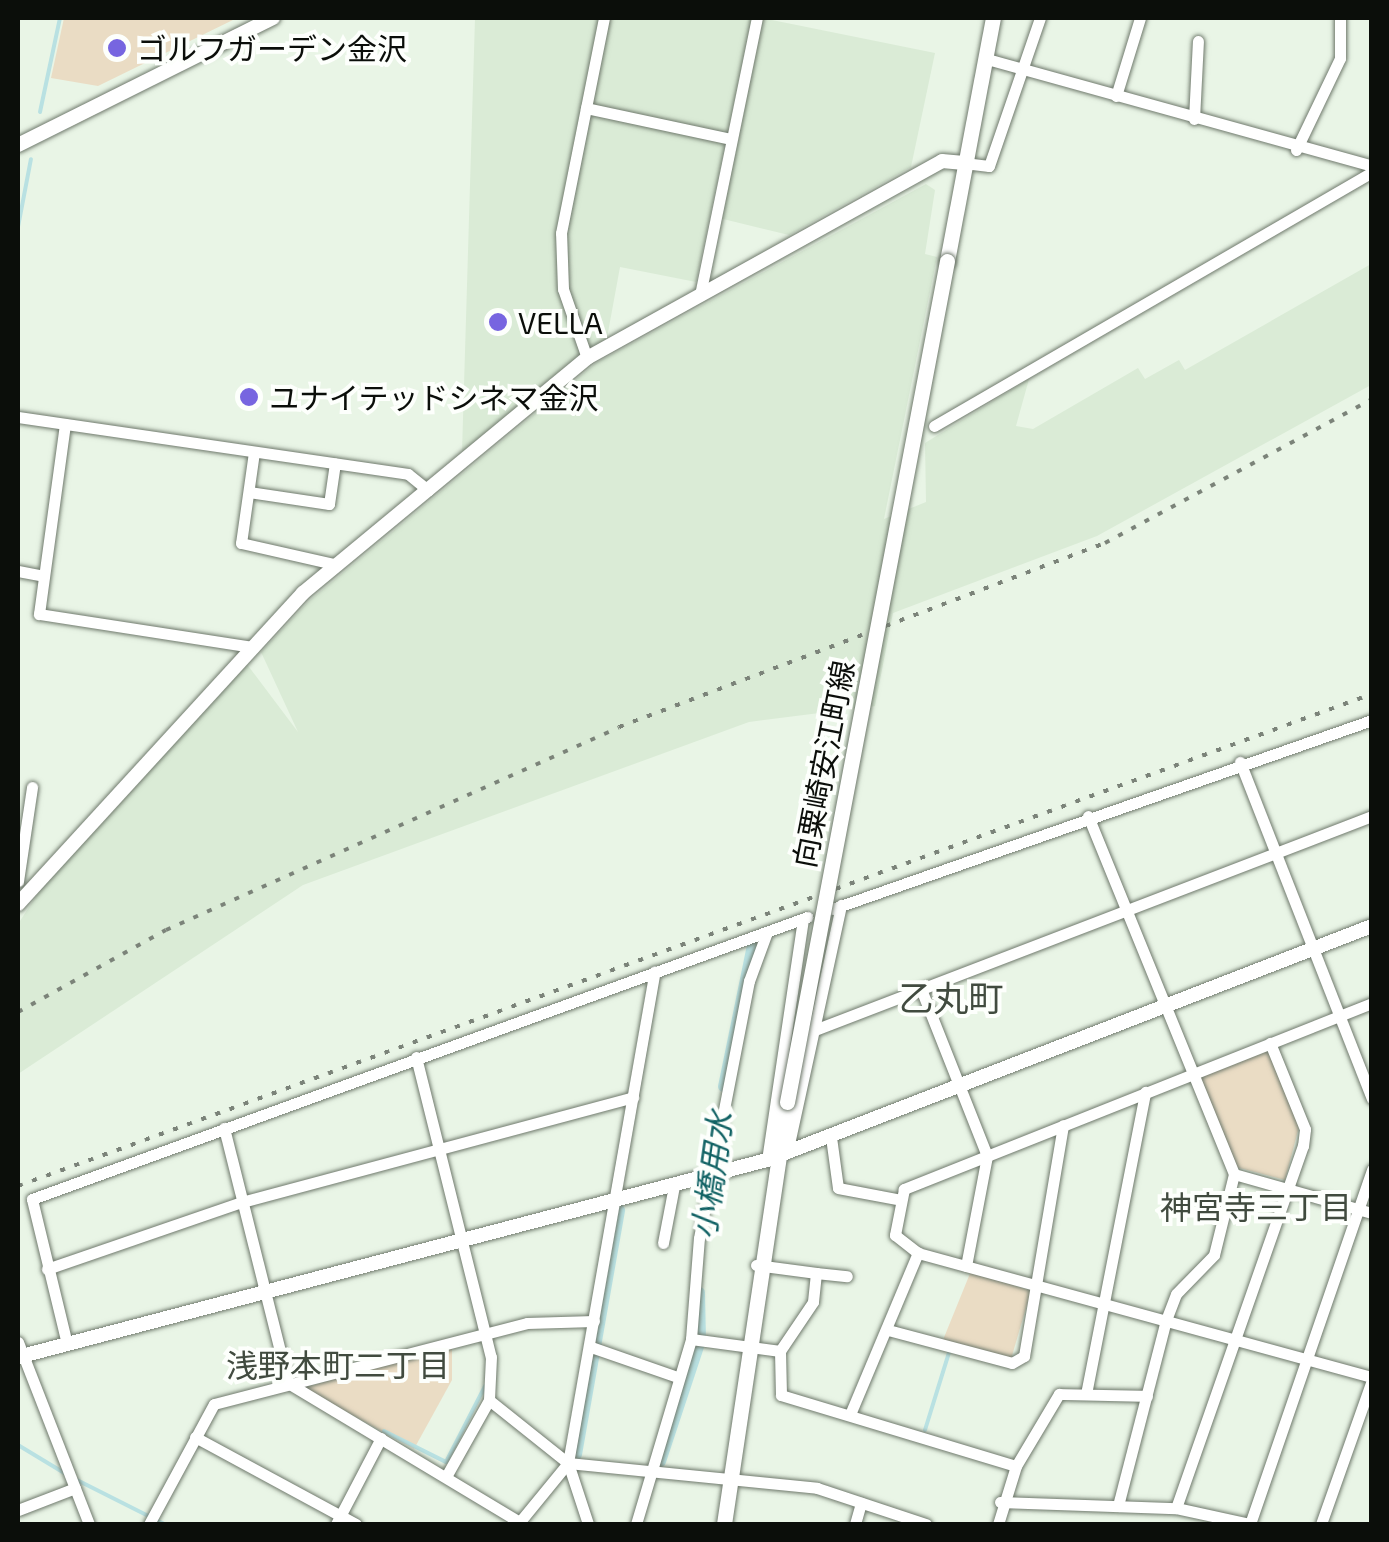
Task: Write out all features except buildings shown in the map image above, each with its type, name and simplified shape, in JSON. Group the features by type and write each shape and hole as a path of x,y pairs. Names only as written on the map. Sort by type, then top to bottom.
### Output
{"main road":[{"name":"向粟崎安江町線","path":"724,1524 756,1265 993,18"}],"street":[{"path":"18,145 274,18"},
{"path":"588,358 561,257 604,18"},
{"path":"700,296 757,18"},
{"path":"19,900 253,647 338,565 588,358 942,161 989,166 1040,18"},
{"path":"1116,96 1140,18"},
{"path":"1296,150 1340,58 1340,18"},
{"path":"1194,120 1198,41"},
{"path":"987,59 1372,169"},
{"path":"586,108 731,139"},
{"path":"934,426 1372,169"},
{"path":"18,417 408,474 428,490"},
{"path":"66,424 39,614 253,647"},
{"path":"254,452 241,543 338,565"},
{"path":"248,492 329,504 335,463"},
{"path":"18,571 44,576"},
{"path":"777,1156 812,1031 836,907 1240,762 1372,720"},
{"path":"1240,762 1371,1089"},
{"path":"18,881 32,787"},
{"path":"1088,816 1162,1006 1234,1174 1214,1255 1176,1294 1166,1320 1118,1506"},
{"path":"812,1031 1372,816"},
{"path":"68,1344 46,1268 32,1199 805,918 777,1156"},
{"path":"89,1524 19,1352 68,1344 464,1242 777,1156 832,1138 1372,926"},
{"path":"636,1524 691,1339 712,1176 749,981 768,932"},
{"path":"588,1524 568,1463 656,972"},
{"path":"922,989 987,1156 966,1266"},
{"path":"832,1138 838,1188 897,1200 987,1156 1372,1004"},
{"path":"1176,1508 1291,1190 1305,1129 1270,1042"},
{"path":"416,1057 486,1334 490,1400 448,1473"},
{"path":"1086,1394 1145,1092"},
{"path":"46,1268 242,1202 634,1097"},
{"path":"888,1330 1012,1363 1024,1356 1063,1125"},
{"path":"224,1128 288,1383 448,1473 518,1523 568,1463"},
{"path":"1000,1502 1176,1508 1250,1524 1372,1168"},
{"path":"1234,1174 1372,1213"},
{"path":"663,1243 674,1186"},
{"path":"897,1200 896,1242 918,1253 1372,1379 1320,1524"},
{"path":"851,1412 918,1253"},
{"path":"756,1265 847,1276"},
{"path":"816,1273 813,1302 780,1351 781,1395 851,1412 1016,1466"},
{"path":"152,1524 214,1404 559,1318 594,1321"},
{"path":"691,1339 780,1351"},
{"path":"590,1347 677,1377"},
{"path":"998,1524 1000,1502 1049,1400 1086,1394 1147,1396"},
{"path":"490,1400 568,1463 653,1466 729,1477 862,1503 926,1524"},
{"path":"194,1437 338,1520 356,1524"},
{"path":"338,1520 381,1438"},
{"path":"18,1510 75,1488"},
{"path":"856,1524 862,1503"}],"shaded area":[{"name":"ゴルフガーデン金沢","path":"64,18 237,18 98,86 51,78"},
{"path":"475,18 752,18 696,282 620,267 607,338 462,452"},
{"path":"762,18 935,53 911,167 789,235 719,218"},
{"path":"926,184 935,190 925,254 937,257 884,519 926,502 925,443 1029,379 1016,426 1033,429 1138,368 1145,379 1179,360 1185,370 1371,264 1371,385 1097,536 893,613 875,706 749,722 303,885 18,1074 18,924 48,878 246,663 298,732 261,652 309,601 596,363"},
{"path":"1267,1047 1300,1123 1285,1180 1232,1166 1196,1072"},
{"path":"971,1271 1031,1291 1011,1359 943,1340"},
{"path":"452,1346 452,1380 414,1449 303,1388"}],"waterway":[{"path":"40,112 60,18"},
{"path":"18,227 31,159"},
{"name":"小橋用水","path":"723,1086 752,945"},
{"path":"576,1454 619,1210"},
{"name":"小橋用水","path":"660,1461 700,1340 699,1292"},
{"path":"925,1430 950,1349"},
{"path":"384,1431 446,1462 485,1386"},
{"path":"18,1445 66,1474"},
{"path":"75,1479 164,1524"}],"railway":[{"path":"18,1012 166,930 619,727 1105,543 1372,399"},
{"path":"18,1186 1372,694"}],"place":[{"name":"ゴルフガーデン金沢","path":"117,48"},
{"name":"VELLA","path":"498,322"},
{"name":"ユナイテッドシネマ金沢","path":"249,397"}],"district":[{"name":"乙丸町","path":"951,997"},
{"name":"神宮寺三丁目","path":"1256,1206"},
{"name":"浅野本町二丁目","path":"338,1364"}]}
